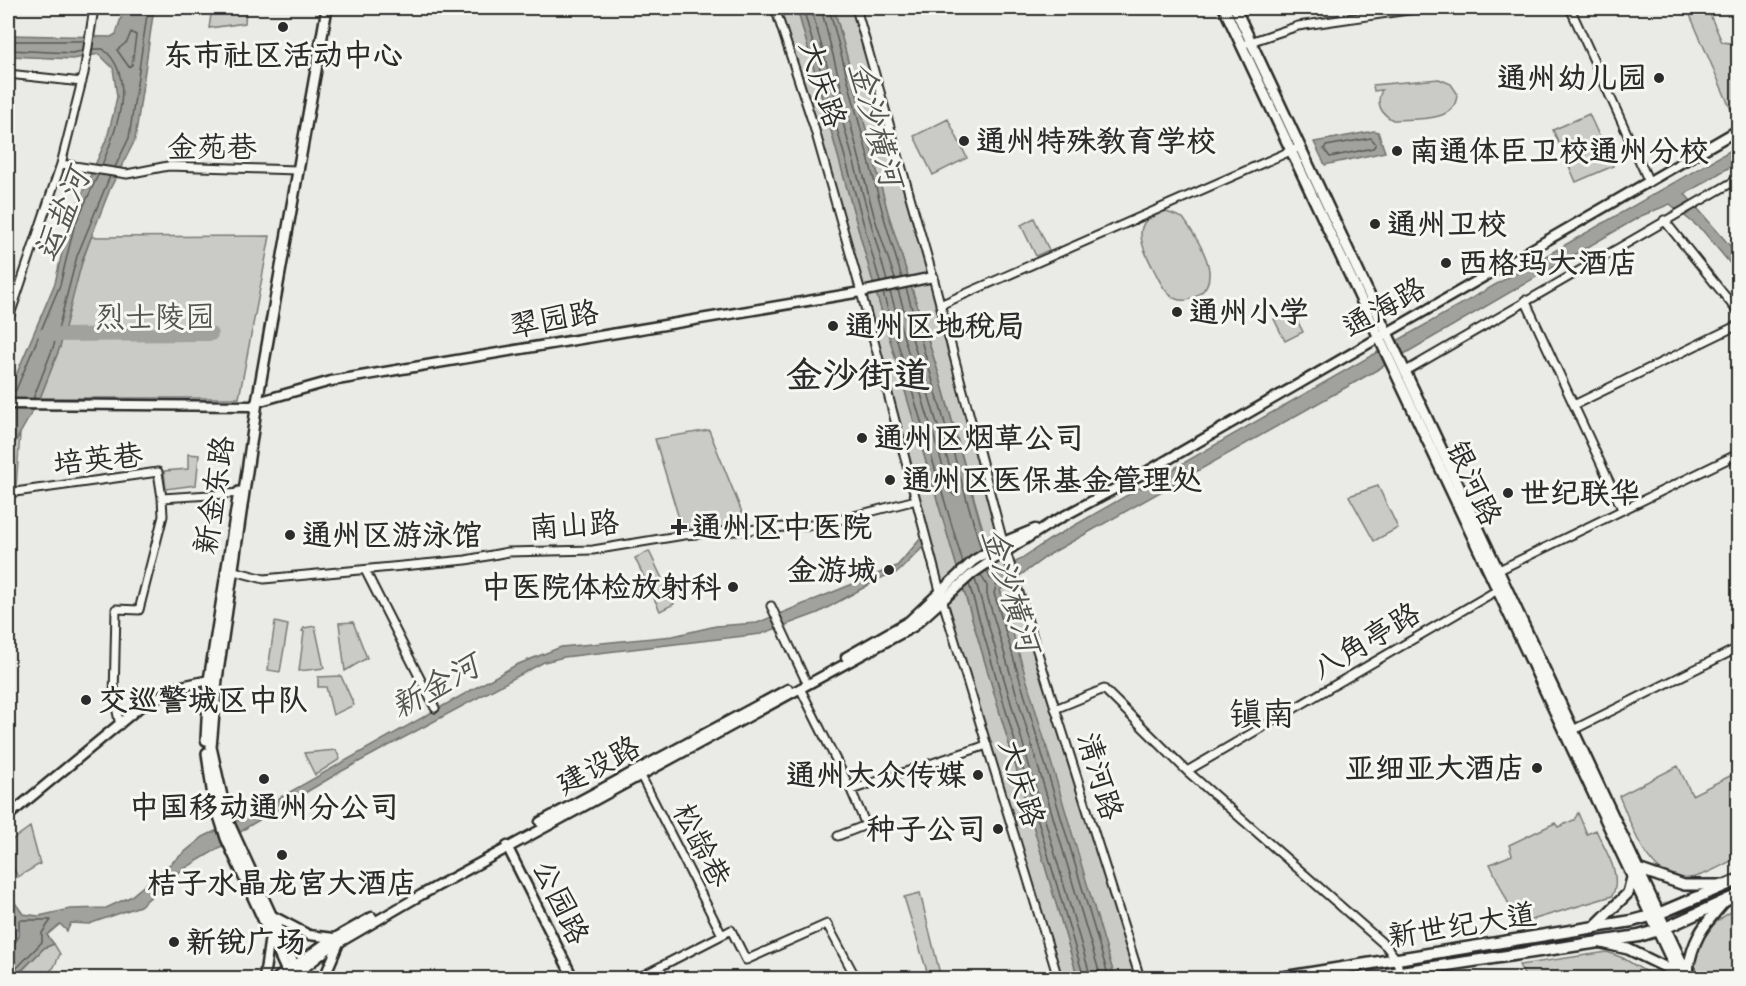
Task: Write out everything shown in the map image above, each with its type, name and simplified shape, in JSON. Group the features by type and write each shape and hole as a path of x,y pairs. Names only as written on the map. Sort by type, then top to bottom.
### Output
{"main road":[{"name":"新金东路","path":"294,973 270,936 213,797 206,747 213,680 254,404 322,8"},
{"name":"新金东路","path":"295,170 327,8"},
{"name":"银河路","path":"1224,8 1246,43 1405,376 1632,878 1654,915 1684,976"},
{"name":"银河路","path":"1235,8 1246,43"},
{"name":"新金东路","path":"213,680 234,571 242,493"},
{"name":"银河路","path":"1501,588 1574,730 1638,869 1654,915"},
{"name":"新金东路","path":"232,843 269,914 294,973"},
{"path":"1638,869 1684,885 1727,885"},
{"path":"1592,928 1628,894 1632,878"},
{"name":"新世纪大道","path":"1361,978 1398,966 1654,915 1738,880"},
{"name":"新世纪大道","path":"1280,978 1602,943 1661,929 1738,895"},
{"path":"1602,943 1628,949 1684,976 1692,946 1701,927 1726,900"}],"street":[{"path":"8,321 61,164 84,73 94,8"},
{"name":"大庆路","path":"775,8 814,127 861,292 940,592 1058,978"},
{"path":"856,8 933,277 1003,542"},
{"path":"1246,43 1298,26 1422,8"},
{"path":"1570,8 1649,182"},
{"path":"8,74 82,82"},
{"name":"通海路","path":"943,602 972,574 1051,523 1148,471 1738,130"},
{"path":"940,305 1295,149"},
{"name":"金苑巷","path":"61,164 127,174 168,166 295,170"},
{"path":"1405,376 1526,300 1738,179"},
{"path":"1664,220 1738,312"},
{"name":"翠园路","path":"8,404 41,406 254,404 331,381 861,292 933,277"},
{"path":"1526,300 1622,509"},
{"path":"1574,405 1738,325"},
{"path":"1494,573 1738,454"},
{"name":"培英巷","path":"8,493 158,472 162,498 242,493"},
{"path":"120,725 114,698 116,609 139,610 163,516 162,498"},
{"name":"南山路","path":"234,571 264,579 466,560 507,552 592,550 684,535 823,524 916,500"},
{"name":"通海路","path":"940,592 973,561 1003,542 1051,523"},
{"name":"清河路","path":"1003,542 1140,978"},
{"path":"365,570 435,708"},
{"name":"八角亭路","path":"1187,771 1309,702 1501,588"},
{"name":"建设路","path":"277,978 294,973 337,940 503,842 909,621 940,592"},
{"name":"建设路","path":"337,940 913,627 943,602"},
{"path":"773,610 805,679"},
{"path":"1574,730 1738,648"},
{"path":"8,816 140,707 177,687 213,680"},
{"path":"800,688 866,825 838,836"},
{"path":"1055,709 1104,689 1187,771 1378,938 1398,966"},
{"path":"850,790 987,745"},
{"name":"松龄巷","path":"641,776 722,935"},
{"name":"公园路","path":"507,846 573,978"},
{"path":"269,914 309,934 337,940 324,978"},
{"name":"松龄巷","path":"638,978 731,930 746,960 827,924 856,978"},
{"path":"264,978 270,936"}],"green space":[{"path":"212,8 246,8 245,23 209,28"},
{"path":"778,8 797,8 873,282 1078,978 1058,978 943,602 861,292"},
{"path":"834,8 856,8 1003,542 1140,978 1115,978 1038,724 940,378 888,213"},
{"path":"1687,8 1707,8 1722,42 1738,44 1738,116 1735,119"},
{"path":"1439,79 1451,84 1457,93 1455,103 1443,115 1423,119 1393,120 1389,118 1379,104 1382,90 1374,91 1373,85"},
{"path":"1589,114 1613,166 1576,182 1553,130"},
{"path":"948,119 967,158 933,175 914,136"},
{"path":"1164,211 1183,218 1206,257 1209,278 1206,287 1190,299 1176,299 1165,290 1142,244 1142,228 1146,221 1153,215"},
{"path":"1034,218 1049,250 1036,256 1021,225"},
{"name":"烈士陵园","path":"270,236 239,398 40,398 60,347 73,288 91,237"},
{"path":"1292,310 1303,332 1285,341 1274,319"},
{"path":"709,430 749,530 684,535 655,439"},
{"path":"20,434 16,487 8,488 8,455"},
{"path":"188,454 199,455 196,485 166,489 164,471 188,469"},
{"path":"1378,486 1398,528 1374,541 1349,496"},
{"path":"649,551 674,604 660,611 635,558"},
{"path":"275,622 288,625 280,672 268,670"},
{"path":"353,622 367,658 345,671 339,623"},
{"path":"315,626 324,668 299,671 304,632 302,631 304,628"},
{"path":"341,676 354,705 333,715 326,687 318,687 318,677"},
{"path":"336,750 340,759 315,775 304,753"},
{"path":"1678,766 1692,795 1738,772 1738,857 1695,877 1679,878 1666,874 1655,865 1637,838 1619,796"},
{"path":"1578,813 1587,834 1596,830 1612,863 1615,888 1612,896 1518,924 1490,864 1512,855 1509,845 1555,823 1558,827 1574,820"},
{"path":"30,827 40,864 18,877 8,859 8,843"},
{"path":"920,893 941,978 929,978 904,897"},
{"path":"1738,908 1738,978 1699,978 1695,966 1695,955 1703,936 1710,927"},
{"path":"54,944 60,954 54,967 43,978 15,978 44,948"},
{"path":"1607,952 1623,958 1656,978 1526,978 1519,965"}],"water":[{"path":"124,8 154,8 135,140 110,189 83,258 60,347 40,398 8,455 8,394 55,283 68,226 107,138 117,97 113,68 99,54 73,59 8,56 8,35 111,37 116,34"},
{"path":"797,8 834,8 888,213 940,378 995,576 1049,540 1738,146 1738,162 1685,194 1738,255 1738,273 1703,231 1670,204 1641,216 1375,371 1050,554 1000,590 1115,978 1078,978 873,282"},
{"path":"1378,132 1385,152 1325,165 1314,142"},
{"path":"922,537 925,545 898,572 883,577 818,613 761,634 564,657 544,662 342,771 249,826 219,848 182,870 140,906 89,924 71,923 67,931 60,924 47,935 54,944 44,948 14,978 8,978 8,943 13,935 13,927 8,926 8,893 23,914 39,916 70,909 106,908 130,897 203,837 247,816 516,665 561,647 673,636 716,626 757,623 897,566"}],"waterway":[{"path":"45,335 211,334"}],"place":[{"name":"东市社区活动中心","path":"283,27"},
{"name":"通州幼儿园","path":"1659,78"},
{"name":"通州特殊教育学校","path":"964,141"},
{"name":"南通体臣卫校通州分校","path":"1397,151"},
{"name":"通州卫校","path":"1375,224"},
{"name":"西格玛大酒店","path":"1446,263"},
{"name":"通州小学","path":"1177,312"},
{"name":"通州区地税局","path":"833,326"},
{"name":"通州区烟草公司","path":"862,438"},
{"name":"通州区医保基金管理处","path":"890,480"},
{"name":"世纪联华","path":"1508,493"},
{"name":"通州区中医院","path":"679,527"},
{"name":"通州区游泳馆","path":"290,535"},
{"name":"金游城","path":"889,570"},
{"name":"中医院体检放射科","path":"733,587"},
{"name":"交巡警城区中队","path":"86,700"},
{"name":"亚细亚大酒店","path":"1537,768"},
{"name":"通州大众传媒","path":"978,775"},
{"name":"中国移动通州分公司","path":"264,779"},
{"name":"种子公司","path":"998,829"},
{"name":"桔子水晶龙宫大酒店","path":"282,855"},
{"name":"新锐广场","path":"174,942"}],"district":[{"name":"金沙街道","path":"858,375"},
{"name":"镇南","path":"1262,714"}],"water label":[{"name":"金沙横河","path":"876,124"},
{"name":"运盐河","path":"62,215"},
{"name":"金沙横河","path":"1011,590"},
{"name":"新金河","path":"435,686"}]}
